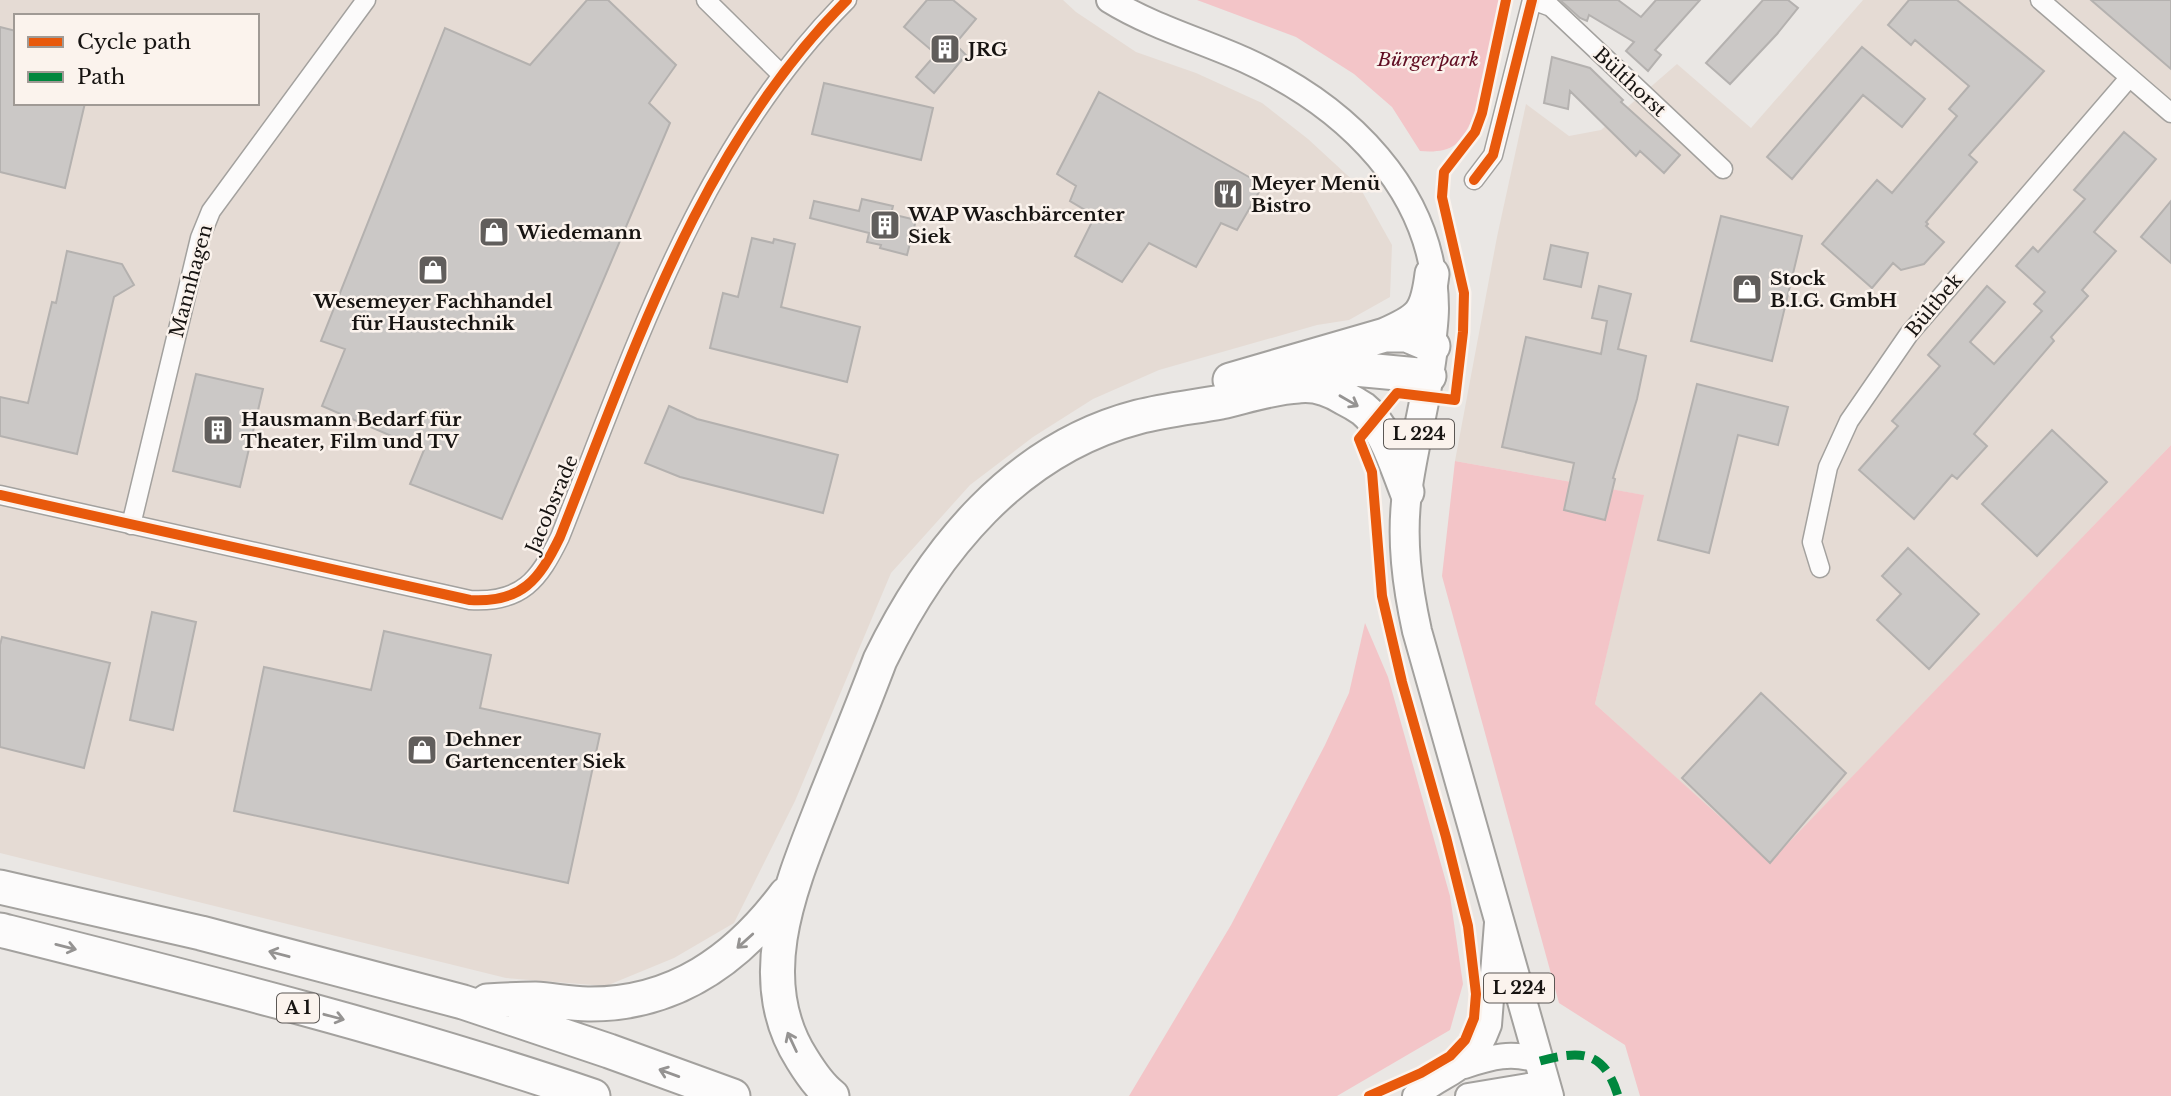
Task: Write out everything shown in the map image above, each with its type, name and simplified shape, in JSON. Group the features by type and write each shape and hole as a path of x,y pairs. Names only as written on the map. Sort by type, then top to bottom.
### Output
{"highway":[{"path":"832,1096 811,1073 790,1041 777,990 776,962 790,889 880,660 913,596 929,572 971,522 1025,472 1080,440 1138,417 1174,397 1385,335 1407,325 1422,313 1429,295 1432,274"},
{"path":"1385,335 1407,335 1431,361"},
{"path":"1188,408 1301,370 1431,361"},
{"path":"1138,417 1301,385 1330,390 1363,409 1374,420 1392,454 1407,492"},
{"name":"A 1","path":"0,887 201,933 463,1002 733,1096"},
{"path":"463,1002 535,999 606,1004 629,1001 676,987 699,976 744,943 764,923 790,889"},
{"name":"A 1","path":"0,930 186,977 445,1048 593,1096"}],"main road":[{"name":"L 224","path":"1109,0 1144,19 1227,52 1297,86 1345,122 1382,161 1411,208 1424,242 1436,307 1431,361 1407,492 1405,565 1417,631 1545,1080"},
{"path":"1464,1066 1484,1039 1489,1025 1497,915"},
{"path":"1415,1096 1464,1066 1509,1054 1525,1056 1545,1080 1468,1096"}],"street":[{"name":"Mannhagen","path":"131,524 200,238 211,211 366,0"},
{"path":"706,0 781,74"},
{"name":"Jacobsrade","path":"0,495 470,600 497,600 524,589 543,569 560,537 643,326 726,156 781,74 847,0"},
{"path":"1474,180 1493,155 1532,0"},
{"name":"Bülthorst","path":"1532,0 1551,7 1723,169"},
{"path":"2040,0 2171,113"},
{"name":"Bültbek","path":"1820,568 1812,542 1814,531 1829,467 1849,421 1909,334 2129,78"}],"shaded area":[{"path":"0,0 1063,0 1076,12 1136,52 1196,73 1262,103 1308,139 1359,186 1392,245 1390,297 1349,320 1317,325 1159,370 1093,399 1033,437 970,485 891,573 795,801 734,923 674,958 606,986 506,978 0,853"},
{"path":"1863,0 2171,0 2171,445 1770,863 1595,704 1643,495 1455,461 1497,237 1526,104 1569,136 1601,130 1677,64 1751,128"}],"green space":[{"name":"Bürgerpark","path":"1197,0 1501,0 1486,76 1465,132 1452,147 1420,151 1392,107 1354,74 1296,37"},
{"path":"2171,445 2171,1096 1640,1096 1625,1045 1559,1003 1442,576 1455,461 1644,495 1595,704 1770,862"},
{"path":"1365,623 1388,677 1450,896 1463,984 1450,1030 1337,1096 1129,1096 1231,925 1325,745 1349,693"}],"building":[{"name":"Wiedemann","path":"587,0 608,0 676,65 649,103 670,123 502,519 410,484 424,450 322,406 345,349 321,341 445,28 530,65"},
{"name":"JRG","path":"927,0 953,0 976,19 955,44 966,55 934,93 916,77 936,54 904,27"},
{"path":"1560,0 1618,0 1641,17 1656,0 1700,0 1655,50 1661,55 1648,71 1626,51 1634,42 1589,15 1587,21 1580,18"},
{"path":"1763,0 1788,0 1798,8 1730,84 1706,63"},
{"path":"1909,0 1957,0 2044,71 1969,155 1977,162 1926,222 1926,226 1944,242 1924,264 1901,270 1893,263 1872,288 1822,244 1877,180 1892,193 1957,116 1949,109 1969,86 1915,40 1911,45 1888,25"},
{"path":"2091,0 2171,0 2171,69"},
{"path":"0,27 14,30 14,105 85,105 65,188 0,172"},
{"path":"1862,47 1925,99 1902,127 1863,95 1792,179 1767,157"},
{"path":"1552,57 1590,68 1623,100 1621,102 1680,155 1664,173 1640,151 1636,156 1570,91 1568,109 1544,103"},
{"path":"824,83 933,108 921,160 812,134"},
{"path":"1099,92 1263,185 1237,230 1221,223 1196,267 1149,243 1122,282 1075,256 1095,216 1070,201 1076,186 1057,174"},
{"path":"2124,132 2156,159 2094,232 2116,251 2082,290 2088,296 2051,337 2054,341 1974,434 1987,446 1957,479 1952,475 1914,519 1859,470 1898,426 1892,421 1940,366 1928,355 1987,286 2005,302 1970,342 1994,364 2042,311 2034,304 2045,292 2016,266 2033,247 2038,252 2085,199 2074,190"},
{"name":"WAP Waschbärcenter Siek","path":"862,199 893,206 891,214 916,220 907,255 867,242 869,233 810,218 814,201 859,211"},
{"path":"2171,201 2171,263 2141,237"},
{"name":"Stock B.I.G. GmbH","path":"1721,216 1802,236 1772,361 1691,341"},
{"path":"752,238 795,244 781,307 860,327 847,382 710,348 723,293 738,297"},
{"path":"1551,245 1588,253 1581,287 1544,279"},
{"path":"67,251 122,264 134,285 114,297 77,454 0,436 0,397 28,403 52,302 56,303"},
{"path":"1599,286 1631,294 1618,349 1646,356 1637,399 1613,478 1615,479 1605,520 1564,510 1574,463 1502,447 1526,337 1601,354 1607,321 1592,318"},
{"name":"Hausmann Bedarf für Theater, Film und TV","path":"196,374 263,389 240,487 173,471"},
{"path":"1697,384 1788,407 1778,445 1738,435 1709,553 1658,540"},
{"path":"669,406 697,419 838,455 823,513 680,477 645,463"},
{"path":"2052,430 2107,482 2037,556 1982,504"},
{"path":"1908,548 1979,614 1929,669 1877,620 1901,594 1882,576"},
{"path":"152,612 196,622 173,730 130,720"},
{"name":"Dehner Gartencenter Siek","path":"384,631 491,655 480,708 600,734 568,883 234,811 264,667 371,690"},
{"path":"2,637 110,663 84,768 0,747"},
{"path":"1761,693 1846,773 1770,863 1682,778"}],"marked path":[{"path":"1540,1061 1568,1055 1589,1057 1606,1070 1618,1096"}],"cycle path":[{"path":"0,495 470,600 488,600 516,593 536,577 560,537 645,323 676,253 711,185 751,119 796,58 847,0"},
{"path":"1369,1096 1421,1073 1450,1056 1465,1040 1474,1018 1476,994 1468,926 1402,682 1382,596 1372,472 1359,439 1397,393 1455,400 1463,332 1464,293 1442,197 1444,172 1475,132 1482,113 1506,0"},
{"path":"1474,180 1493,155 1532,0"}],"place":[{"name":"JRG","path":"945,49"},
{"name":"Meyer Menü Bistro","path":"1228,194"},
{"name":"WAP Waschbärcenter Siek","path":"885,225"},
{"name":"Wiedemann","path":"494,232"},
{"name":"Wesemeyer Fachhandel für Haustechnik","path":"433,270"},
{"name":"Stock B.I.G. GmbH","path":"1747,289"},
{"name":"Hausmann Bedarf für Theater, Film und TV","path":"218,430"},
{"name":"Dehner Gartencenter Siek","path":"422,750"}]}
